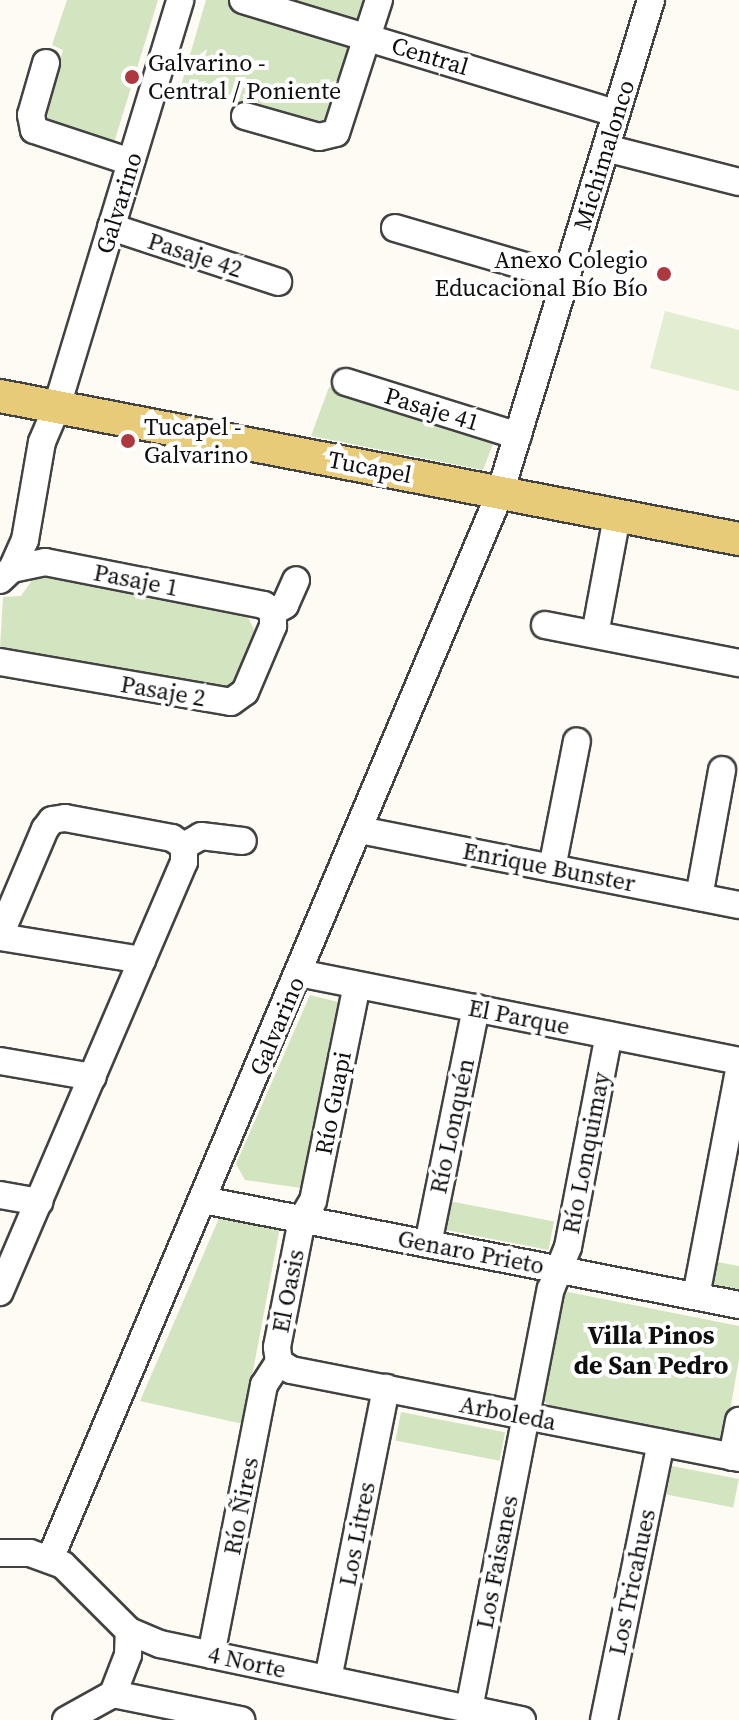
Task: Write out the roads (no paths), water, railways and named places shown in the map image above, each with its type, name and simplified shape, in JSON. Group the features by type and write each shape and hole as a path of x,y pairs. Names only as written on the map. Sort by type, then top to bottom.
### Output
{"main road":[{"name":"Tucapel","path":"0,396 739,539"}],"street":[{"name":"Galvarino","path":"4,570 25,540 42,442 57,406 180,0"},
{"name":"Central","path":"243,0 616,113"},
{"path":"245,116 319,137 332,136 339,129 379,0"},
{"name":"Michimalonco","path":"500,493 651,0"},
{"path":"46,63 31,115 34,130 131,162"},
{"path":"606,148 739,182"},
{"name":"Pasaje 42","path":"111,227 278,282"},
{"path":"395,228 566,278"},
{"name":"Pasaje 41","path":"346,382 518,436"},
{"name":"Galvarino","path":"50,1559 500,493"},
{"path":"595,634 617,516"},
{"name":"Pasaje 1","path":"4,570 45,562 264,605 273,612"},
{"name":"Pasaje 2","path":"0,662 231,702 245,692 273,626 273,612 285,605 296,580"},
{"path":"545,625 739,663"},
{"path":"552,868 577,741"},
{"path":"699,897 722,770"},
{"path":"0,1292 184,862 184,846 177,839 65,818 52,820 0,936 142,960"},
{"name":"Enrique Bunster","path":"360,830 739,905"},
{"path":"184,846 201,836 243,841"},
{"name":"El Parque","path":"299,973 739,1061"},
{"name":"Río Guapi","path":"302,1219 313,1201 357,985"},
{"name":"Río Lonquén","path":"428,1244 476,1008"},
{"name":"Río Lonquimay","path":"526,1416 551,1289 568,1247 609,1035"},
{"path":"0,1061 93,1077"},
{"path":"696,1296 739,1070"},
{"path":"0,1195 39,1202"},
{"name":"Genaro Prieto","path":"203,1200 739,1305"},
{"name":"El Oasis","path":"279,1362 277,1347 302,1219"},
{"name":"Arboleda","path":"279,1362 291,1370 736,1458"},
{"name":"Río Ñires","path":"211,1655 264,1385 279,1362"},
{"name":"Los Litres","path":"328,1679 386,1388"},
{"name":"Los Faisanes","path":"469,1709 526,1416"},
{"path":"736,1458 739,1421"},
{"name":"Los Tricahues","path":"604,1720 661,1443"},
{"name":"4 Norte","path":"0,1553 16,1551 50,1559 75,1575 129,1631 160,1644 522,1720"},
{"path":"66,1720 113,1694 128,1655 129,1631"},
{"path":"113,1694 241,1720"}],"place":[{"name":"Galvarino - Central / Poniente","path":"132,77"},
{"name":"Anexo Colegio Educacional Bío Bío","path":"664,274"},
{"name":"Tucapel - Galvarino","path":"128,441"}],"district":[{"name":"Villa Pinos de San Pedro","path":"651,1351"}]}
